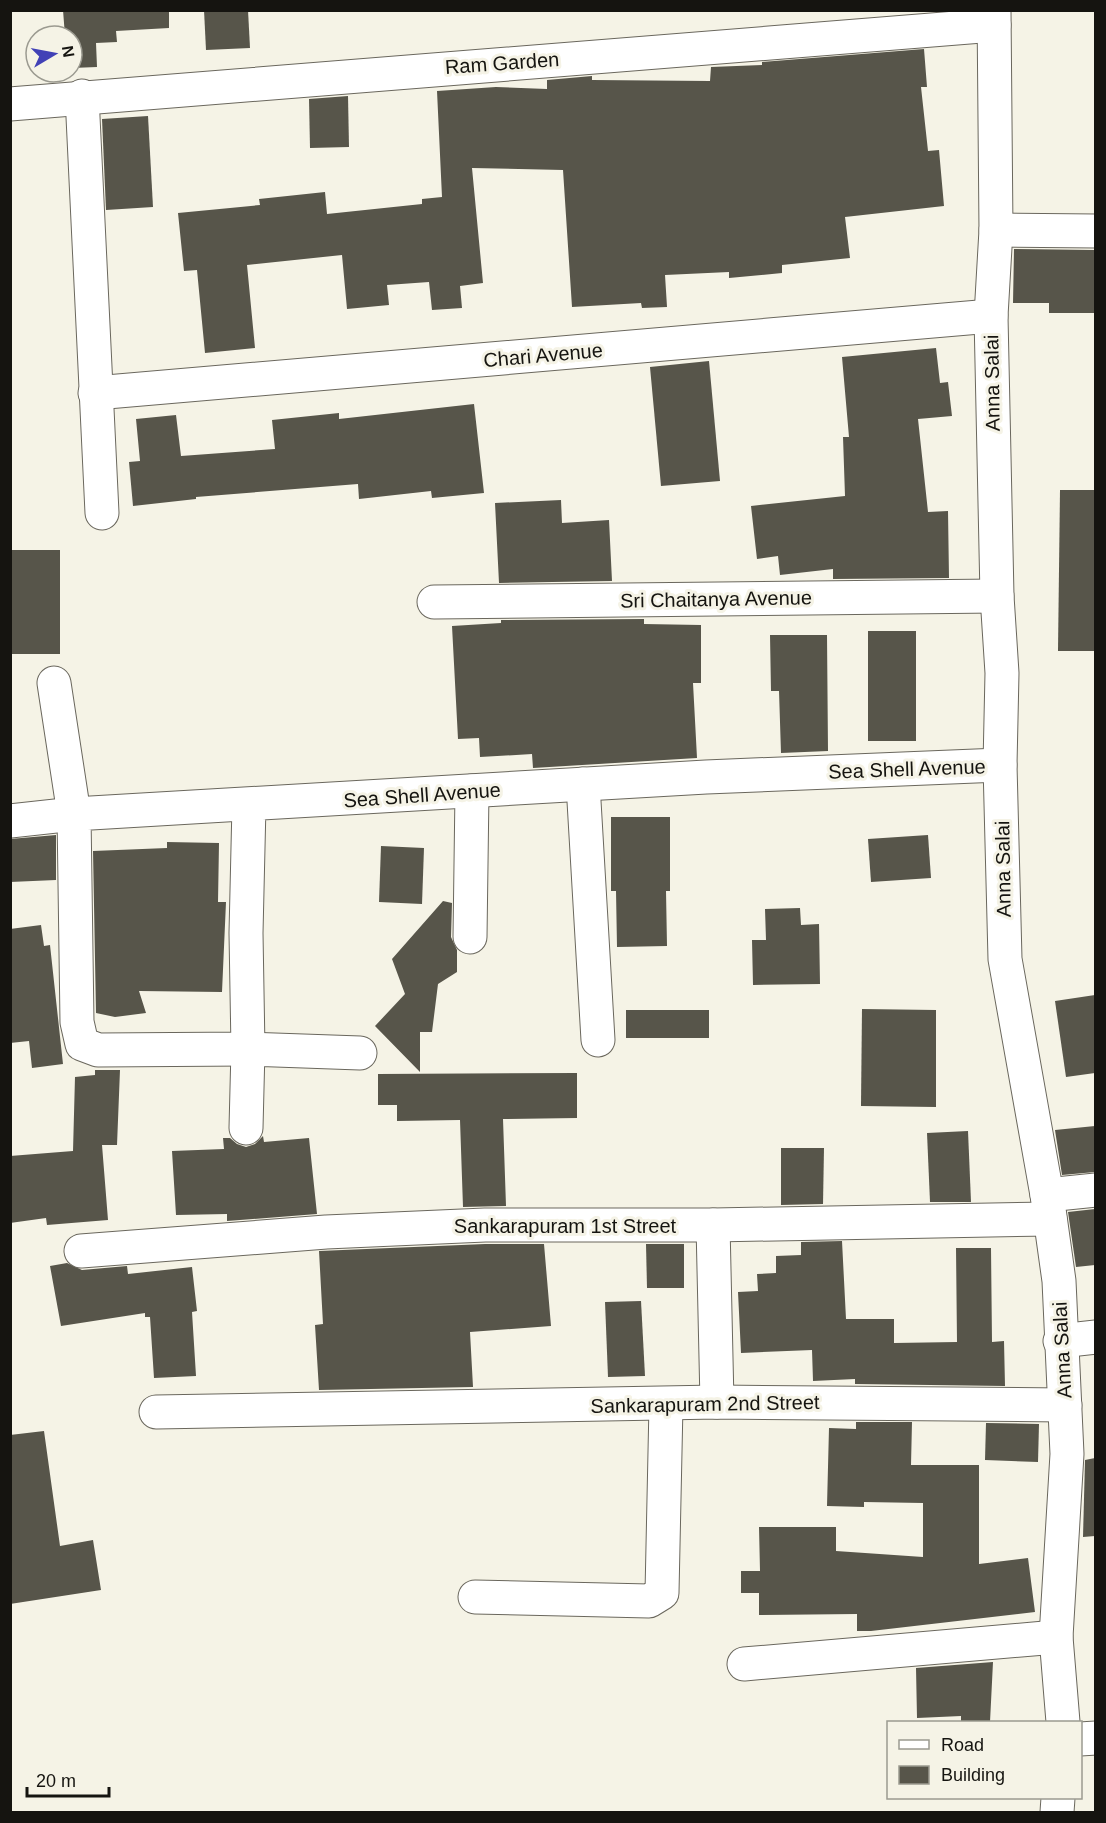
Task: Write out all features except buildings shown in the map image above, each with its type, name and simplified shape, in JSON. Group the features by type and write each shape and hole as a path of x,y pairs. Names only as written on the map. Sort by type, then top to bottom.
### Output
{"street":[{"name":"Ram Garden","path":"10,104 994,18"},
{"name":"Anna Salai","path":"994,18 996,230 991,316 997,596 1002,673 1000,765 1005,959 1049,1207 1059,1281 1060,1341 1065,1405 1081,1452 1056,1637 1063,1721"},
{"path":"82,96 102,513"},
{"path":"996,230 1095,231"},
{"name":"Chari Avenue","path":"95,393 991,316"},
{"name":"Sri Chaitanya Avenue","path":"434,602 997,596"},
{"path":"54,683 74,814 77,1022 82,1044 98,1050 248,1049 360,1053"},
{"name":"Sea Shell Avenue","path":"10,821 74,814 583,784 1000,765"},
{"path":"583,784 598,1040"},
{"path":"470,937 472,791"},
{"path":"246,1128 248,1049 246,933 249,805"},
{"name":"Sankarapuram 1st Street","path":"81,1251 326,1232 463,1226 713,1225 1049,1207 1095,1190"},
{"path":"713,1225 717,1402"},
{"path":"1060,1341 1095,1337"},
{"name":"Sankarapuram 2nd Street","path":"156,1412 666,1405 717,1402 1065,1405"},
{"path":"475,1598 649,1600 662,1593 666,1405"},
{"path":"744,1664 1056,1637"}]}
